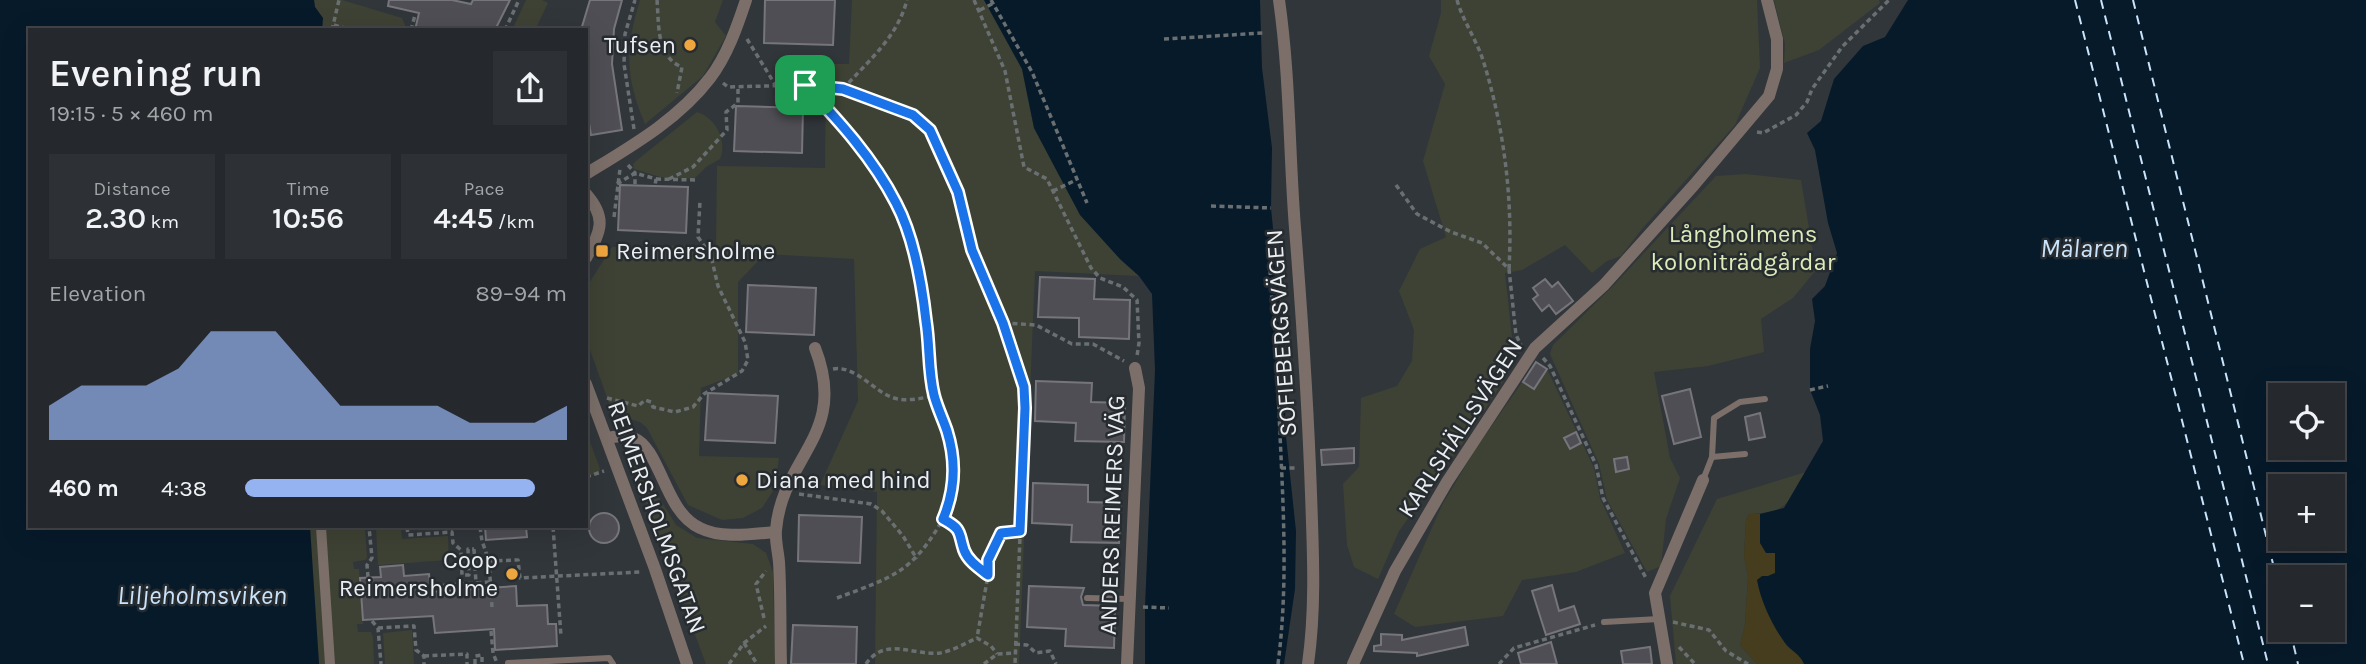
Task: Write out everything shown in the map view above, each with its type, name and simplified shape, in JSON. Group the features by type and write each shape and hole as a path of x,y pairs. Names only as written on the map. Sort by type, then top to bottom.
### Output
{"street":[{"path":"588,173 632,146 692,99 711,77 729,44 746,0"},
{"name":"SOFIEBERGSVÄGEN","path":"1279,0 1284,35 1294,217 1306,365 1314,612 1308,664"},
{"name":"KARLSHÄLLSVÄGEN","path":"1353,664 1395,571 1447,482 1535,348 1604,285 1769,96 1777,69 1777,39 1767,0"},
{"path":"588,196 596,205 601,219 599,234 588,254"},
{"path":"781,664 779,563 775,532 779,509 823,419 826,393 824,371 815,348"},
{"name":"ANDERS REIMERS VÄG","path":"1127,664 1139,388 1135,368"},
{"name":"REIMERSHOLMSGATAN","path":"588,389 687,664"},
{"path":"607,438 621,435 636,439 645,448 677,510 688,522 702,530 733,535 775,532"},
{"path":"1667,664 1655,593 1703,480"},
{"path":"321,528 330,664"}],"lane":[{"path":"1703,480 1712,457 1714,418 1740,402 1765,399"},
{"path":"1712,457 1745,454"},
{"path":"1087,598 1129,599"},
{"path":"1604,622 1659,619"},
{"path":"508,663 609,658 613,664"}],"path":[{"path":"333,27 339,0"},
{"path":"506,28 519,0"},
{"path":"634,128 624,64 625,34 635,0"},
{"path":"657,0 664,53 674,64 682,67 678,99"},
{"path":"843,89 876,57 891,36 907,0"},
{"path":"974,0 1004,71 1024,167 1046,179 1091,268 1100,278 1124,287 1137,300 1139,343 1135,368 1093,344 1072,344 1036,326 1003,323"},
{"path":"1457,0 1478,43 1501,129 1512,228 1509,269 1516,335 1527,359"},
{"path":"1763,133 1796,115 1842,47 1889,0"},
{"path":"980,10 991,2 1032,72 1087,202"},
{"path":"412,28 415,15"},
{"path":"1164,39 1263,33"},
{"path":"747,39 776,86"},
{"path":"721,82 728,86 805,85 843,89 913,115 930,130 958,192 972,250 1003,323 1024,387 1015,664"},
{"path":"805,85 846,129 897,204 911,244 922,294 934,396 948,433 952,462 950,503 917,559 898,574 837,598"},
{"path":"669,179 693,167 726,130 726,112 738,103 738,86"},
{"path":"626,163 635,173 656,179 695,180"},
{"path":"614,227 621,167"},
{"path":"617,184 635,173"},
{"path":"635,173 635,186"},
{"path":"654,186 656,179"},
{"path":"1053,191 1076,180"},
{"path":"1396,186 1417,214 1451,232 1482,243 1509,269"},
{"path":"605,397 638,406 645,400 651,402 653,407 675,412 684,411 742,371 748,360 745,342 718,286 711,256 698,237 700,201"},
{"path":"1211,206 1271,208"},
{"path":"1270,270 1276,348"},
{"path":"1273,303 1281,302"},
{"path":"1535,348 1550,366 1596,465 1603,498 1655,593"},
{"path":"839,368 856,375 892,398 906,400 934,396"},
{"path":"1278,386 1284,566 1278,664"},
{"path":"1810,390 1828,386"},
{"path":"588,476 605,471"},
{"path":"796,495 819,495 871,504 882,511 903,536 917,559"},
{"path":"943,519 956,526 962,534 964,550 970,561 988,575"},
{"path":"368,577 367,565 372,558 369,528"},
{"path":"407,528 408,535 453,532 453,543 461,550 462,575 469,575 468,549 474,549 476,583"},
{"path":"480,528 489,561 492,607"},
{"path":"553,528 561,636"},
{"path":"977,638 988,560 1001,533 1020,531"},
{"path":"489,561 518,560 520,578 640,572"},
{"path":"729,664 744,643 766,627 756,584 770,566"},
{"path":"434,586 490,582"},
{"path":"1144,607 1169,608"},
{"path":"372,621 378,628 381,664"},
{"path":"1499,664 1514,648 1604,622"},
{"path":"1691,625 1709,630 1726,650 1748,664"},
{"path":"378,628 414,626 416,650 424,656 467,654 467,664"},
{"path":"491,632 492,653 497,664 508,663"},
{"path":"977,638 991,646 997,654"},
{"path":"866,664 871,656 892,648 941,653 977,638"},
{"path":"744,643 757,664"},
{"path":"1015,644 1027,645 1036,653 1049,651 1056,664"},
{"path":"984,664 997,654 1015,653"},
{"path":"475,664 475,656 482,655 482,664"},
{"path":"424,656 424,664"}],"green space":[{"path":"314,0 342,0 402,18 406,28 322,28 323,18 315,7"},
{"path":"526,0 542,0 548,3 536,28 513,28"},
{"path":"640,0 723,0 715,22 726,36 703,76 645,124 638,107 629,62 632,33"},
{"path":"852,0 984,0 1022,69 1034,128 1080,214 1139,276 1035,271 1019,664 875,664 877,492 820,485 858,401 854,259 765,254 738,282 738,374 701,388 699,456 779,458 775,488 762,508 743,518 722,520 688,505 647,428 640,422 613,414 588,345 588,285 612,247 716,245 717,166 825,168 826,64 849,64"},
{"path":"1441,0 1757,0 1760,68 1735,125 1621,256 1607,261 1592,273 1565,245 1522,270 1505,273 1513,346 1511,369 1466,439 1399,531 1378,579 1354,567 1347,545 1343,484 1359,467 1361,398 1397,386 1412,361 1414,330 1399,291 1420,249 1446,237 1423,161 1445,84 1429,56 1441,13"},
{"path":"1774,0 1879,0 1880,3 1819,50 1784,63 1785,44"},
{"path":"697,112 709,119 718,131 722,145 720,159 706,167 694,179 660,177 634,169 633,164 636,161"},
{"name":"Långholmens koloniträdgårdar","path":"1746,174 1801,180 1816,270 1793,298 1761,319 1764,352 1708,366 1654,372 1670,458 1680,478 1666,519 1661,566 1647,572 1607,500 1599,464 1550,354 1553,345 1614,285 1716,176"},
{"path":"1536,362 1547,369 1594,468 1600,498 1625,553 1576,572 1522,580 1503,616 1415,627 1394,614 1442,505 1475,450"},
{"path":"588,436 600,469 598,473 588,476"},
{"path":"629,458 644,473 676,525 697,538 753,544 766,553 773,572 775,664 706,664"},
{"path":"1806,472 1790,499 1780,508 1749,514 1746,520 1744,556 1748,576 1745,624 1740,645 1757,664 1676,664 1670,596 1717,499"},
{"path":"310,528 365,528 367,558 353,562 354,569 359,569 363,624 357,624 358,632 371,632 374,664 319,664"},
{"path":"376,528 401,528 402,539 448,536 449,560 378,565"},
{"path":"412,630 414,664 385,664 383,633"}],"sand":[{"path":"1749,514 1760,514 1760,543 1775,552 1775,573 1768,576 1786,645 1801,657 1804,664 1757,664 1740,645 1745,624 1748,576 1744,556 1746,520"}],"water":[{"name":"Liljeholmsviken","path":"0,0 314,0 315,7 323,18 322,28 28,28 28,528 310,528 319,664 0,664"},
{"path":"984,0 1260,0 1262,68 1272,148 1271,208 1286,361 1285,427 1296,531 1295,589 1284,664 1145,664 1155,370 1152,294 1139,276 1080,215 1034,128 1022,69"},
{"name":"Mälaren","path":"1908,0 2366,0 2366,664 1804,664 1785,643 1768,613 1757,580 1775,573 1775,553 1766,553 1760,543 1760,514 1784,508 1823,441 1820,415 1810,390 1810,349 1815,321 1812,299 1825,286 1837,253 1828,223 1815,150 1807,133 1821,121 1834,79 1863,46 1885,37"}],"building":[{"path":"389,0 452,0 471,4 473,0 510,0 496,28 415,28 419,13 388,6"},
{"path":"590,0 622,0 614,29 612,64 622,130 591,135 588,118 588,28 582,28"},
{"path":"765,0 835,0 833,45 764,43"},
{"path":"736,106 803,108 802,153 734,151"},
{"path":"620,185 688,187 686,233 618,230"},
{"path":"1040,277 1095,279 1094,299 1130,300 1129,339 1079,337 1079,318 1038,317"},
{"path":"1545,279 1552,287 1558,282 1573,301 1556,314 1549,305 1542,311 1533,299 1538,295 1533,288"},
{"path":"748,285 816,288 814,335 746,332"},
{"path":"1536,362 1547,369 1534,389 1523,382"},
{"path":"1036,381 1092,383 1091,402 1125,403 1124,442 1075,441 1076,423 1035,421"},
{"path":"1690,389 1701,437 1674,444 1662,396"},
{"path":"708,393 778,396 775,443 705,440"},
{"path":"1760,413 1765,437 1749,440 1745,417"},
{"path":"1576,432 1581,443 1570,449 1564,438"},
{"path":"1354,448 1354,463 1322,465 1321,450"},
{"path":"1627,457 1629,469 1616,472 1614,459"},
{"path":"1033,483 1088,485 1088,502 1121,503 1119,543 1071,542 1072,525 1032,523"},
{"path":"604,513 610,514 618,522 618,534 610,542 604,543 598,542 590,534 589,528 590,522 598,514"},
{"path":"799,515 862,517 860,563 798,561"},
{"path":"485,528 526,528 527,537 486,540"},
{"path":"403,565 404,576 429,574 431,592 516,586 517,606 547,605 548,624 556,624 557,646 495,650 494,629 435,633 433,616 363,620 360,578 381,577 380,567"},
{"path":"1552,585 1559,611 1574,606 1580,624 1546,635 1532,591"},
{"path":"1029,586 1084,588 1081,597 1083,605 1115,606 1114,648 1065,646 1066,629 1027,627"},
{"path":"793,625 857,627 856,664 791,664"},
{"path":"1465,627 1468,645 1417,656 1417,653 1374,651 1374,646 1381,645 1381,634 1402,635 1402,640"},
{"path":"1551,642 1557,664 1521,664 1518,653"},
{"path":"1650,647 1652,664 1623,664 1621,651"}],"ferry route":[{"path":"2075,0 2244,664"},
{"path":"2101,0 2268,664"},
{"path":"2133,0 2273,565"},
{"path":"2293,642 2298,664"}],"place":[{"name":"Tufsen","path":"690,45"},
{"name":"Reimersholme","path":"602,251"},
{"name":"Diana med hind","path":"742,480"},
{"name":"Coop Reimersholme","path":"512,574"}],"route":[{"path":"805,85 843,89 913,115 930,130 958,192 972,250 1003,323 1024,387 1020,531 1001,533 988,560 988,575 970,561 964,550 962,534 956,526 943,519 950,503 953,484 948,433 934,396 922,294 911,244 897,204 846,129 805,85"}]}
